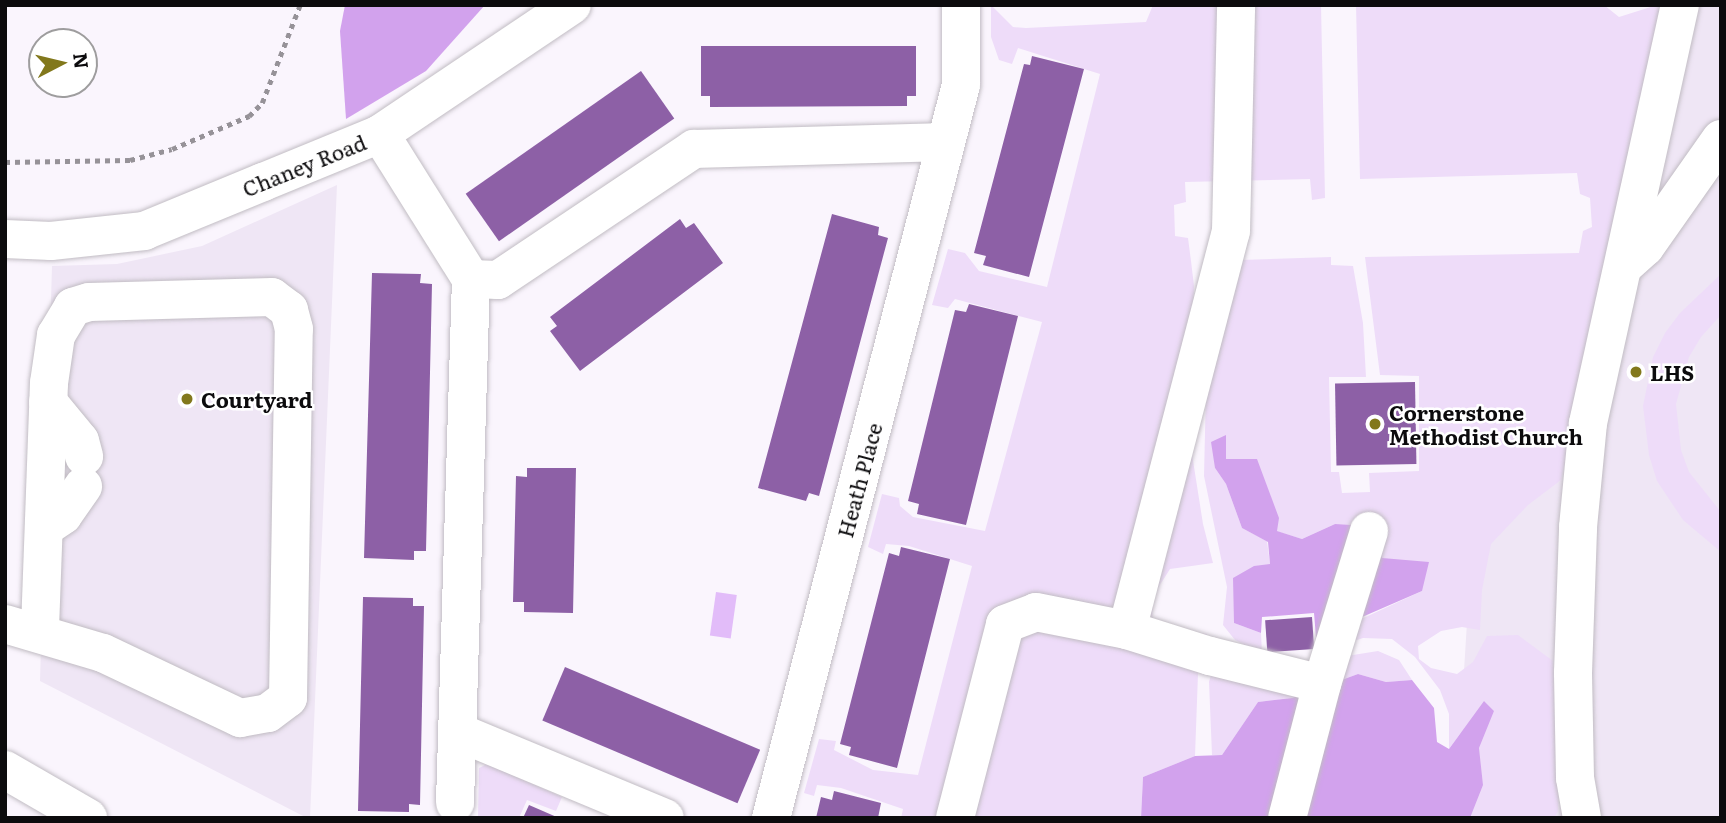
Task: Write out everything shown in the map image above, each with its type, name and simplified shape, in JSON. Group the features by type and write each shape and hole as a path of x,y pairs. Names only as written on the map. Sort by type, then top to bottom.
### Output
{"street":[{"name":"Chaney Road","path":"5,239 51,240 144,231 380,134 572,5"},
{"name":"Heath Place","path":"771,818 961,85 961,5"},
{"path":"1127,630 1231,231 1236,5"},
{"path":"1583,817 1575,778 1573,673 1578,527 1588,423 1680,5"},
{"path":"380,134 471,279 455,803"},
{"path":"1623,266 1644,247 1721,139"},
{"path":"471,279 498,280 694,149 946,142"},
{"path":"272,298 289,310 294,329 288,698 268,713 240,718 103,653 23,629 44,528 48,402 56,335 73,307 89,302 272,298"},
{"path":"44,528 63,515 83,471 80,441 48,402"},
{"path":"1287,818 1322,684 1369,531"},
{"path":"955,818 1005,624 1036,612 1127,630 1210,656 1322,684"},
{"path":"458,732 665,818"},
{"path":"5,770 88,818"}],"path":[{"path":"5,162 130,160 172,149 249,116 262,103 300,5"}],"shaded area":[{"path":"345,5 485,5 426,71 346,119 340,31"},
{"path":"991,5 1013,27 1026,28 1146,22 1153,5 1321,5 1325,198 1312,200 1310,179 1185,182 1186,202 1174,205 1175,236 1188,238 1194,286 1189,435 1203,524 1213,563 1170,569 1153,596 1152,627 1207,634 1198,674 1195,756 1143,777 1141,818 901,818 903,809 841,788 817,785 814,796 804,793 819,739 836,741 834,750 873,770 918,775 972,566 909,546 886,544 883,554 868,547 882,494 899,498 900,506 913,517 985,531 1042,322 955,299 948,308 932,305 948,249 965,253 979,271 1047,287 1100,74 1018,48 1012,64 999,60 991,37"},
{"path":"1356,5 1604,5 1619,17 1657,5 1669,5 1561,480 1528,505 1491,544 1482,590 1480,630 1462,627 1441,631 1418,646 1419,659 1431,668 1457,674 1473,662 1487,636 1518,635 1553,661 1560,759 1558,811 1554,818 1470,818 1483,785 1479,748 1494,711 1484,701 1449,749 1449,714 1440,690 1415,657 1392,639 1363,638 1318,653 1331,633 1422,591 1335,524 1302,539 1276,531 1226,460 1226,435 1215,468 1226,484 1242,528 1267,541 1270,564 1234,623 1261,633 1262,654 1235,640 1223,625 1227,587 1204,476 1209,261 1331,257 1331,265 1353,266 1363,323 1366,377 1329,377 1331,472 1339,472 1342,493 1370,492 1369,473 1419,471 1419,376 1380,375 1365,257 1579,253 1583,231 1592,227 1590,198 1580,194 1577,173 1360,179"},
{"name":"LHS","path":"1660,5 1721,5 1721,818 1455,818 1470,573 1633,171"},
{"path":"337,185 310,818 307,818 40,681 52,266 117,264 202,246"},
{"path":"1721,274 1721,315 1701,337 1689,357 1676,404 1681,450 1689,472 1721,512 1721,552 1683,520 1657,481 1649,455 1643,406 1653,357 1665,333 1680,313"},
{"path":"1226,435 1226,459 1257,459 1279,518 1277,531 1302,539 1335,524 1366,526 1382,558 1429,562 1422,591 1316,637 1314,613 1262,617 1261,633 1234,623 1233,578 1254,566 1270,564 1268,542 1242,528 1226,484 1215,468 1211,442"},
{"path":"716,592 737,595 731,638 710,636"},
{"path":"1219,644 1265,669 1378,651 1399,660 1412,680 1386,682 1358,674 1292,698 1258,702 1222,755 1212,755 1209,682"},
{"path":"1358,674 1386,682 1412,680 1434,708 1437,742 1449,749 1484,701 1494,711 1479,748 1483,785 1470,818 1141,818 1143,777 1195,756 1222,755 1258,702 1292,698"},
{"path":"487,764 562,797 556,811 527,800 519,818 478,818 479,768"}],"building":[{"path":"701,46 916,46 916,96 907,96 907,106 710,107 710,96 701,96"},
{"path":"1032,56 1084,69 1029,277 983,265 986,256 974,253 1024,64 1030,65"},
{"path":"641,71 674,119 499,241 466,194"},
{"path":"832,214 879,227 878,235 888,238 819,496 809,493 806,501 758,488"},
{"path":"680,219 686,228 694,223 723,263 580,371 550,331 557,326 550,317"},
{"path":"372,273 421,274 420,283 432,284 426,551 414,551 414,560 364,558"},
{"path":"969,304 1018,316 966,525 917,514 919,504 908,501 955,310 966,312"},
{"name":"Cornerstone Methodist Church","path":"1415,382 1416,464 1336,465 1335,383"},
{"path":"527,468 576,468 573,613 524,612 524,602 513,602 516,476 527,477"},
{"path":"901,547 950,559 897,768 849,755 851,747 840,744 889,553 899,556"},
{"path":"363,597 413,598 413,606 424,606 420,805 409,804 409,812 358,811"},
{"path":"1312,617 1314,649 1267,652 1265,620"},
{"path":"565,667 760,750 737,803 542,720"},
{"path":"834,791 881,803 878,818 816,818 821,797 832,800"},
{"path":"529,805 559,818 523,818"}],"place":[{"name":"LHS","path":"1636,372"},
{"name":"Courtyard","path":"187,399"},
{"name":"Cornerstone Methodist Church","path":"1375,424"}]}
